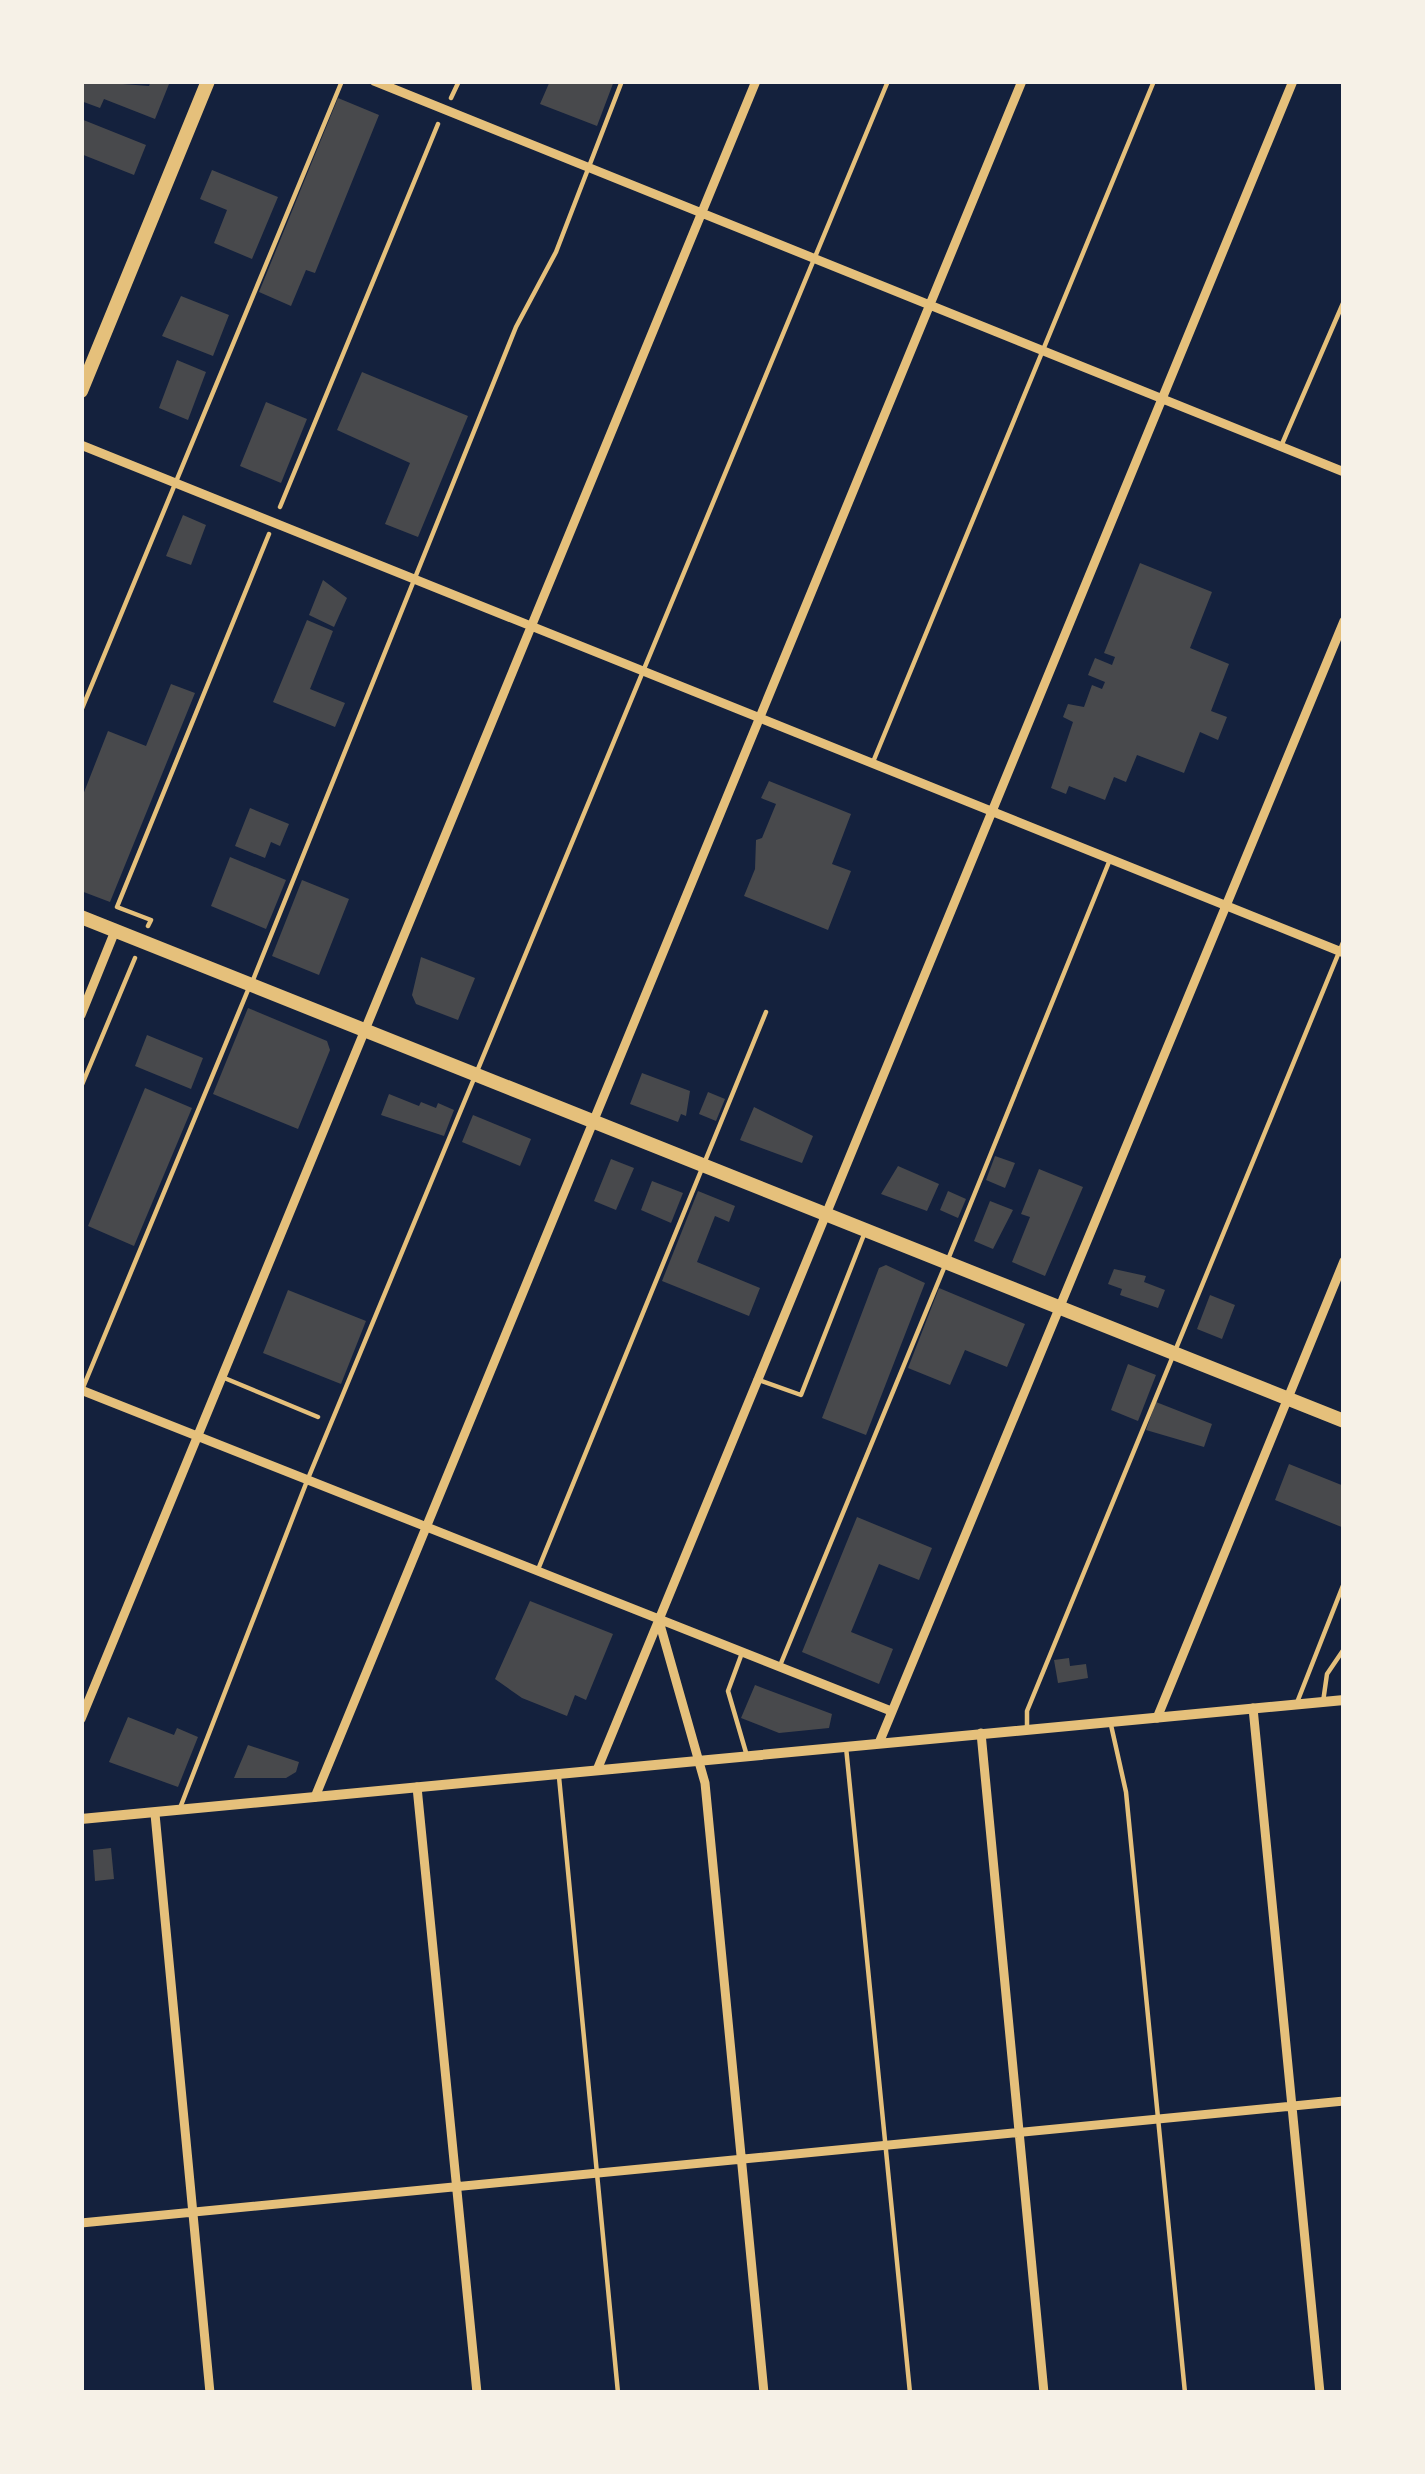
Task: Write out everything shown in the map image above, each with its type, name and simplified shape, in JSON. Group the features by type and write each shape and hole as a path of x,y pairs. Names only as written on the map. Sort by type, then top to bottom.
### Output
{"main road":[{"path":"81,391 208,81"},
{"path":"81,917 1344,1421"}],"street":[{"path":"374,81 1344,472"},
{"path":"81,1719 756,81"},
{"path":"315,1797 1022,81"},
{"path":"597,1769 1293,81"},
{"path":"81,446 1343,948"},
{"path":"879,1744 1344,621"},
{"path":"81,1015 115,931"},
{"path":"1157,1718 1344,1261"},
{"path":"81,1390 891,1711"},
{"path":"658,1621 702,1760 764,2393"},
{"path":"81,1819 1344,1700"},
{"path":"1253,1708 1320,2393"},
{"path":"981,1733 1044,2393"},
{"path":"418,1786 477,2393"},
{"path":"154,1814 210,2393"},
{"path":"81,2223 1344,2102"}],"lane":[{"path":"81,711 342,81"},
{"path":"81,1390 516,326 556,252 622,81"},
{"path":"178,1811 307,1481 888,81"},
{"path":"873,762 1154,81"},
{"path":"1281,447 1344,301"},
{"path":"779,1667 1111,858"},
{"path":"1027,1730 1028,1712 1343,948"},
{"path":"537,1572 766,1012"},
{"path":"756,1378 801,1395 865,1232"},
{"path":"222,1377 318,1418"},
{"path":"1296,1704 1344,1582"},
{"path":"1323,1702 1327,1674 1344,1649"},
{"path":"742,1653 728,1691 747,1756"},
{"path":"1110,1722 1126,1792 1185,2393"},
{"path":"846,1747 910,2393"},
{"path":"559,1773 618,2393"}],"path":[{"path":"81,1087 151,920 117,907 459,81"}],"building":[{"path":"83,81 169,84 155,119 104,99 100,108 81,101"},
{"path":"550,81 614,81 597,126 540,104"},
{"path":"338,98 379,115 315,273 306,270 291,306 259,292"},
{"path":"81,119 146,145 134,175 81,154"},
{"path":"212,170 278,197 252,259 214,243 227,210 200,199"},
{"path":"181,296 229,315 213,356 162,336"},
{"path":"177,360 206,372 188,420 159,408"},
{"path":"362,372 468,416 418,537 385,524 410,463 337,430"},
{"path":"266,402 307,419 281,483 240,466"},
{"path":"183,515 206,525 191,565 166,556"},
{"path":"1140,563 1212,592 1190,648 1229,664 1211,711 1227,717 1218,740 1200,732 1184,773 1137,755 1126,782 1114,777 1105,800 1069,786 1066,794 1051,788 1073,722 1063,717 1068,704 1084,707 1092,685 1102,689 1105,682 1088,675 1095,658 1112,665 1115,657 1104,653"},
{"path":"323,580 347,598 334,627 309,615"},
{"path":"307,620 333,631 310,689 345,703 335,727 273,702"},
{"path":"171,684 195,693 110,902 81,891 81,800 108,731 146,746"},
{"path":"769,781 851,814 832,864 851,871 828,930 744,896 755,869 756,840 762,838 776,804 761,798"},
{"path":"250,808 289,824 280,846 271,842 265,858 235,846"},
{"path":"230,857 286,880 266,929 211,906"},
{"path":"302,880 349,899 319,975 272,956"},
{"path":"421,957 475,978 458,1020 416,1004 412,995"},
{"path":"248,1008 327,1041 330,1050 298,1129 213,1094"},
{"path":"147,1035 203,1058 191,1089 135,1066"},
{"path":"642,1073 690,1091 686,1116 681,1114 678,1122 630,1104"},
{"path":"145,1088 192,1108 134,1246 88,1226"},
{"path":"708,1092 725,1099 716,1121 699,1114"},
{"path":"389,1094 419,1106 421,1102 436,1108 438,1103 454,1110 444,1136 381,1115"},
{"path":"754,1107 813,1136 802,1163 740,1140"},
{"path":"473,1115 531,1139 520,1166 462,1142"},
{"path":"995,1156 1015,1163 1005,1188 986,1180"},
{"path":"611,1159 634,1168 616,1210 594,1201"},
{"path":"898,1166 939,1184 927,1211 881,1194"},
{"path":"1039,1169 1083,1187 1045,1276 1012,1262 1030,1217 1021,1214"},
{"path":"652,1181 683,1193 671,1223 641,1210"},
{"path":"698,1191 735,1206 729,1222 715,1216 697,1262 760,1288 749,1316 662,1281"},
{"path":"948,1191 966,1199 958,1218 940,1210"},
{"path":"990,1201 1013,1210 993,1249 974,1241"},
{"path":"886,1265 925,1283 866,1435 822,1418 879,1268"},
{"path":"1114,1269 1146,1276 1144,1282 1165,1290 1158,1308 1120,1295 1122,1289 1108,1284"},
{"path":"939,1288 1025,1324 1007,1367 965,1350 950,1385 908,1368"},
{"path":"288,1290 366,1321 341,1384 263,1353"},
{"path":"1210,1295 1235,1305 1222,1339 1197,1329"},
{"path":"1128,1364 1156,1375 1138,1421 1111,1410"},
{"path":"1156,1402 1212,1424 1204,1447 1146,1430"},
{"path":"1289,1464 1344,1486 1344,1528 1275,1500"},
{"path":"857,1517 932,1548 919,1580 879,1564 851,1632 893,1649 879,1684 802,1652"},
{"path":"530,1601 613,1634 586,1700 575,1695 567,1716 522,1698 495,1679"},
{"path":"1069,1658 1070,1666 1086,1664 1088,1678 1058,1683 1054,1660"},
{"path":"755,1685 832,1714 829,1728 779,1733 741,1718"},
{"path":"128,1717 174,1735 177,1728 198,1737 178,1787 109,1762"},
{"path":"248,1745 299,1762 296,1772 286,1778 234,1778"},
{"path":"111,1848 114,1879 95,1881 93,1850"}]}
